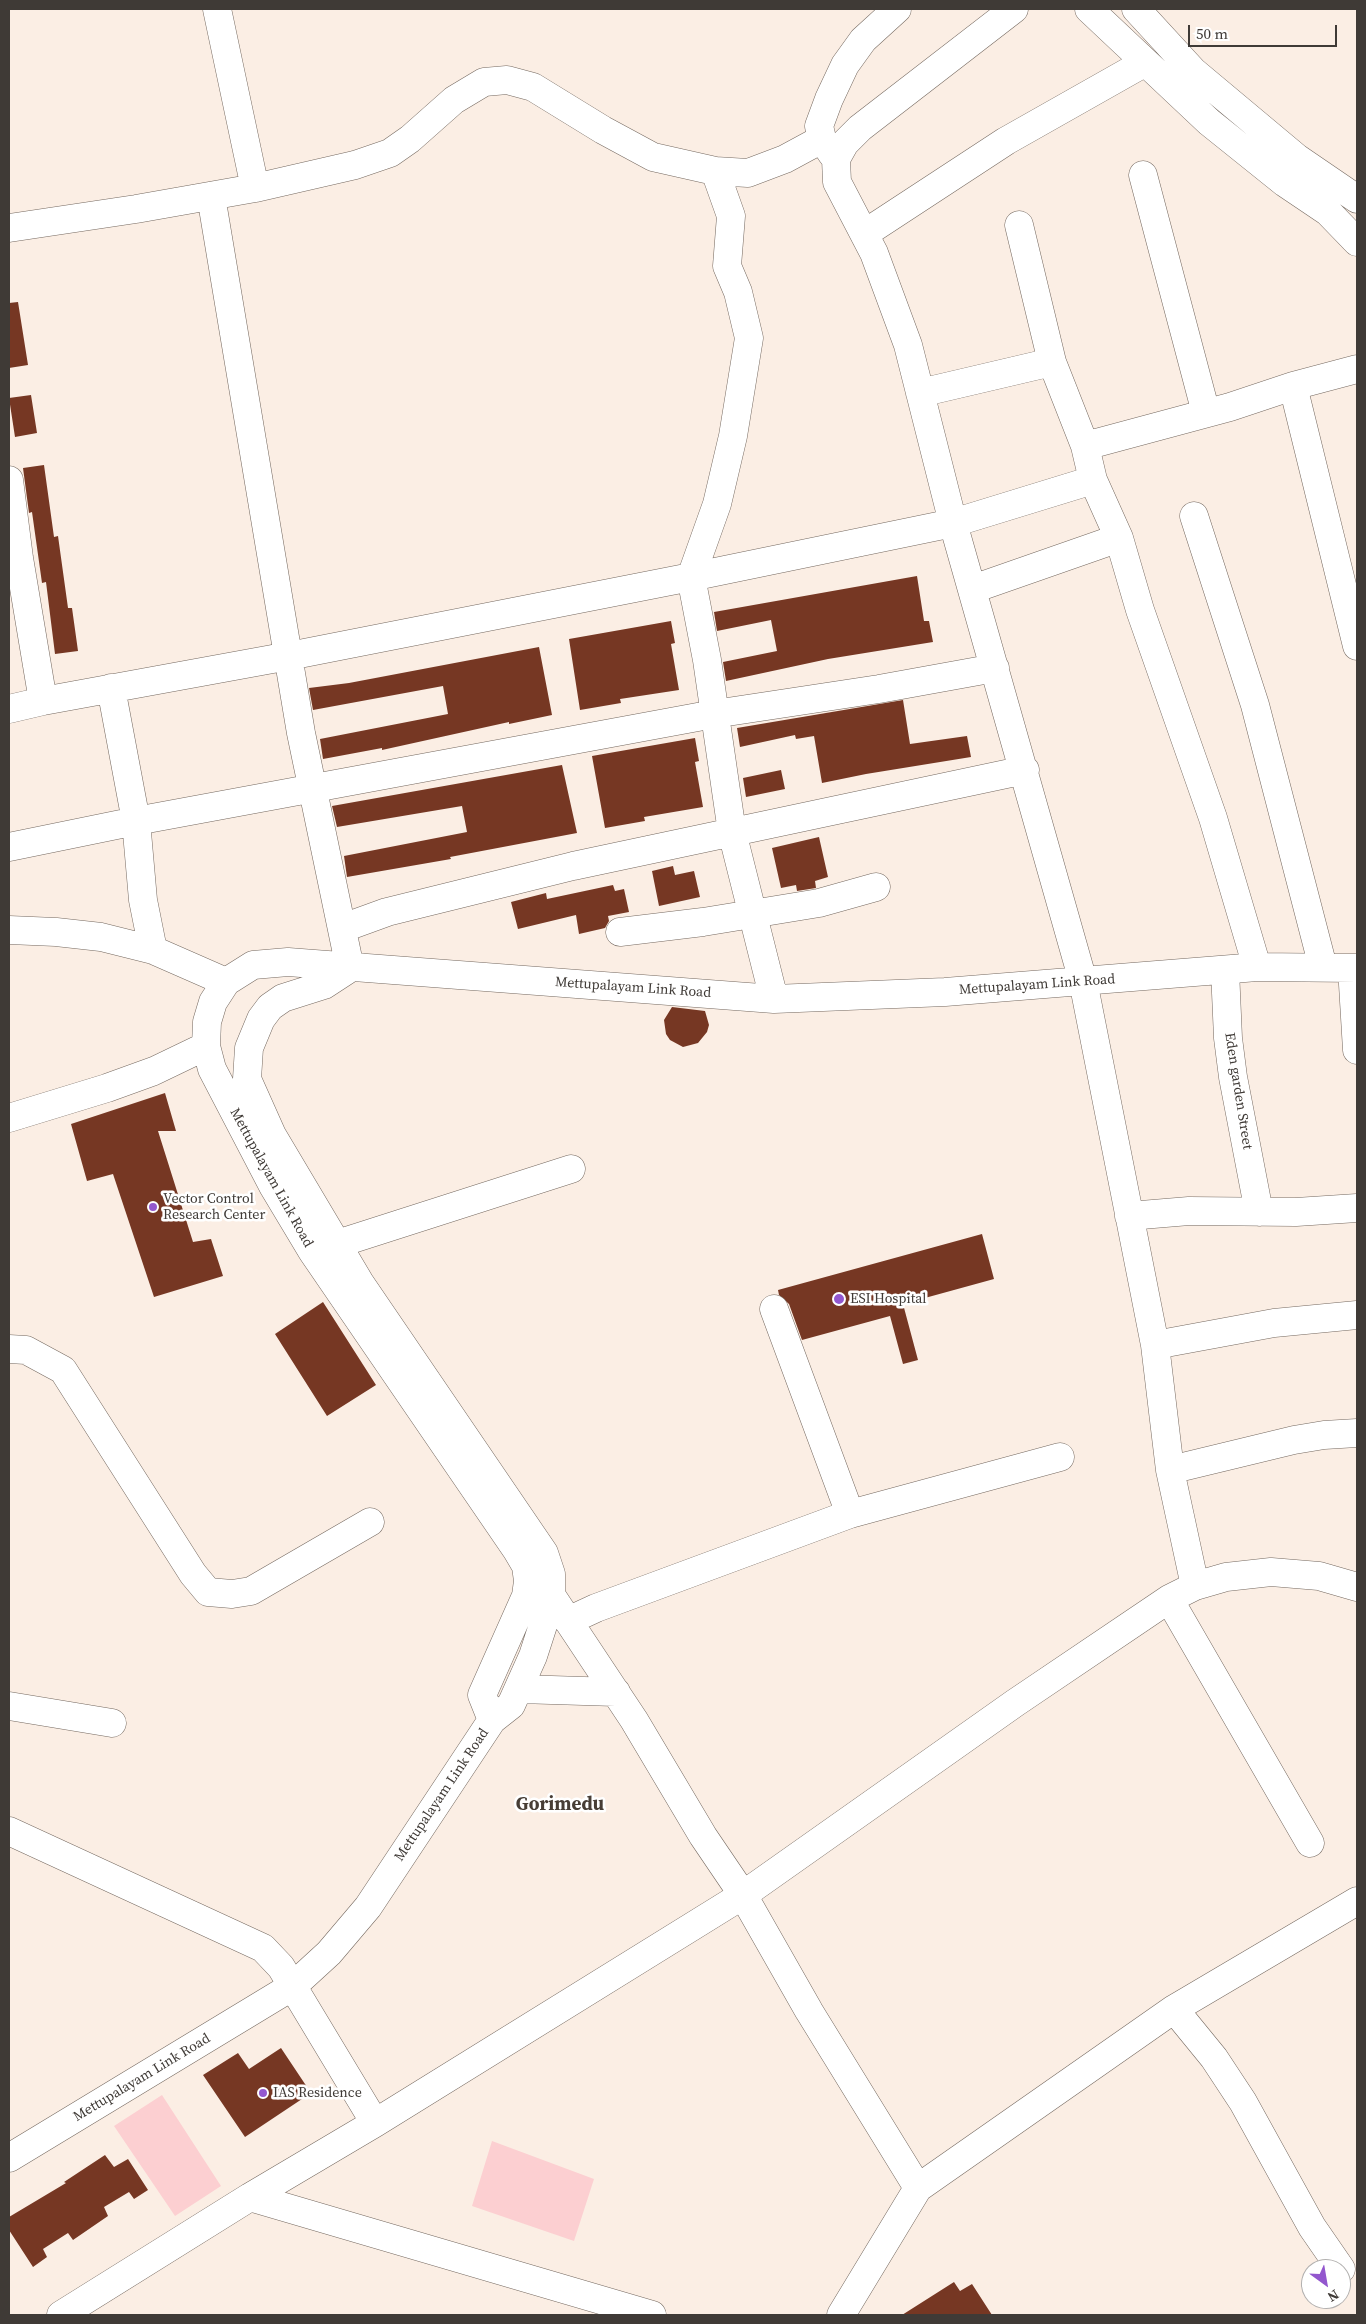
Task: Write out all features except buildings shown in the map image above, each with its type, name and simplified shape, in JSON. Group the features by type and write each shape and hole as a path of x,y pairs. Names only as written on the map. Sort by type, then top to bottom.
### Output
{"street":[{"path":"217,9 255,188"},
{"path":"897,9 863,40 846,65 819,126 829,149 837,182 874,253 897,310 953,523 974,589 1083,981 1155,1344 1170,1470 1196,1586"},
{"path":"9,228 255,188 355,165 390,152 410,139 454,100 484,82 507,80 533,87 603,130 652,157 715,171 748,173 785,159 829,149 844,143 860,128 1014,9"},
{"path":"1089,9 1144,63 1242,150 1285,184 1328,212 1357,242"},
{"path":"1136,9 1193,71 1297,158 1357,199"},
{"path":"864,234 1006,141 1144,63"},
{"path":"715,171 731,216 727,266 738,292 749,338 733,436 717,504 691,577 706,660 732,832 774,999"},
{"path":"1143,175 1206,413"},
{"path":"211,196 301,733 350,968 324,986 283,998 270,1008 261,1019 248,1048 247,1079 272,1135 360,1283 544,1553 551,1574 551,1595 536,1647 511,1705 492,1720"},
{"path":"1019,225 1052,362 1085,446 1093,480 1119,538 1140,610 1213,818 1257,967"},
{"path":"920,393 1052,362"},
{"path":"1085,446 1357,369"},
{"path":"1293,386 1357,646"},
{"path":"9,480 19,558 43,701"},
{"path":"9,709 691,577 953,523 1093,480"},
{"path":"1194,516 1254,705 1323,967"},
{"path":"974,589 1119,538"},
{"path":"9,847 136,821 714,714 879,689 995,668"},
{"path":"111,688 136,821 143,900 153,950"},
{"path":"343,928 387,912 573,866 1024,770"},
{"path":"620,932 752,914 819,902 876,887"},
{"path":"9,930 101,936 153,950 226,982"},
{"name":"Mettupalayam Link Road","path":"9,2158 293,1986 329,1953 368,1908 492,1720 482,1695 526,1596 528,1581 526,1566 516,1549 312,1251 273,1186 212,1069 206,1046 209,1015 213,1002 226,982 253,965 288,962 774,999 944,992 1257,967 1354,968"},
{"path":"1354,968 1357,1050"},
{"name":"Eden garden Street","path":"1225,970 1228,1038 1233,1077 1259,1212"},
{"path":"9,1118 135,1078 206,1046"},
{"path":"337,1244 571,1169"},
{"path":"1129,1216 1189,1211 1259,1212 1357,1208"},
{"path":"774,1309 850,1514"},
{"path":"1155,1344 1274,1323 1357,1315"},
{"path":"9,1349 26,1350 63,1370 193,1574 208,1592 232,1594 251,1591 370,1522"},
{"path":"1170,1470 1294,1440 1324,1435 1357,1433"},
{"path":"568,1621 596,1608 850,1514 1060,1457"},
{"path":"61,2315 743,1895 1015,1703 1170,1599 1196,1586 1226,1577 1271,1572 1319,1576 1357,1587"},
{"path":"551,1595 616,1692 703,1836 743,1895 809,2012 918,2188"},
{"path":"1170,1599 1310,1843"},
{"path":"519,1689 616,1692"},
{"path":"9,1706 112,1723"},
{"path":"9,1831 263,1948 281,1967 375,2123"},
{"path":"841,2315 918,2188 1174,2010 1357,1901"},
{"path":"1174,2010 1214,2058 1244,2102 1312,2228 1334,2259"},
{"path":"250,2197 652,2315"}],"shaded area":[{"path":"162,2095 221,2186 175,2216 114,2126"},
{"path":"492,2141 594,2179 574,2241 472,2206"}],"place":[{"name":"Vector Control Research Center","path":"153,1207"},
{"name":"ESI Hospital","path":"839,1299"},
{"name":"IAS Residence","path":"263,2093"}],"district":[{"name":"Gorimedu","path":"560,1805"}]}
